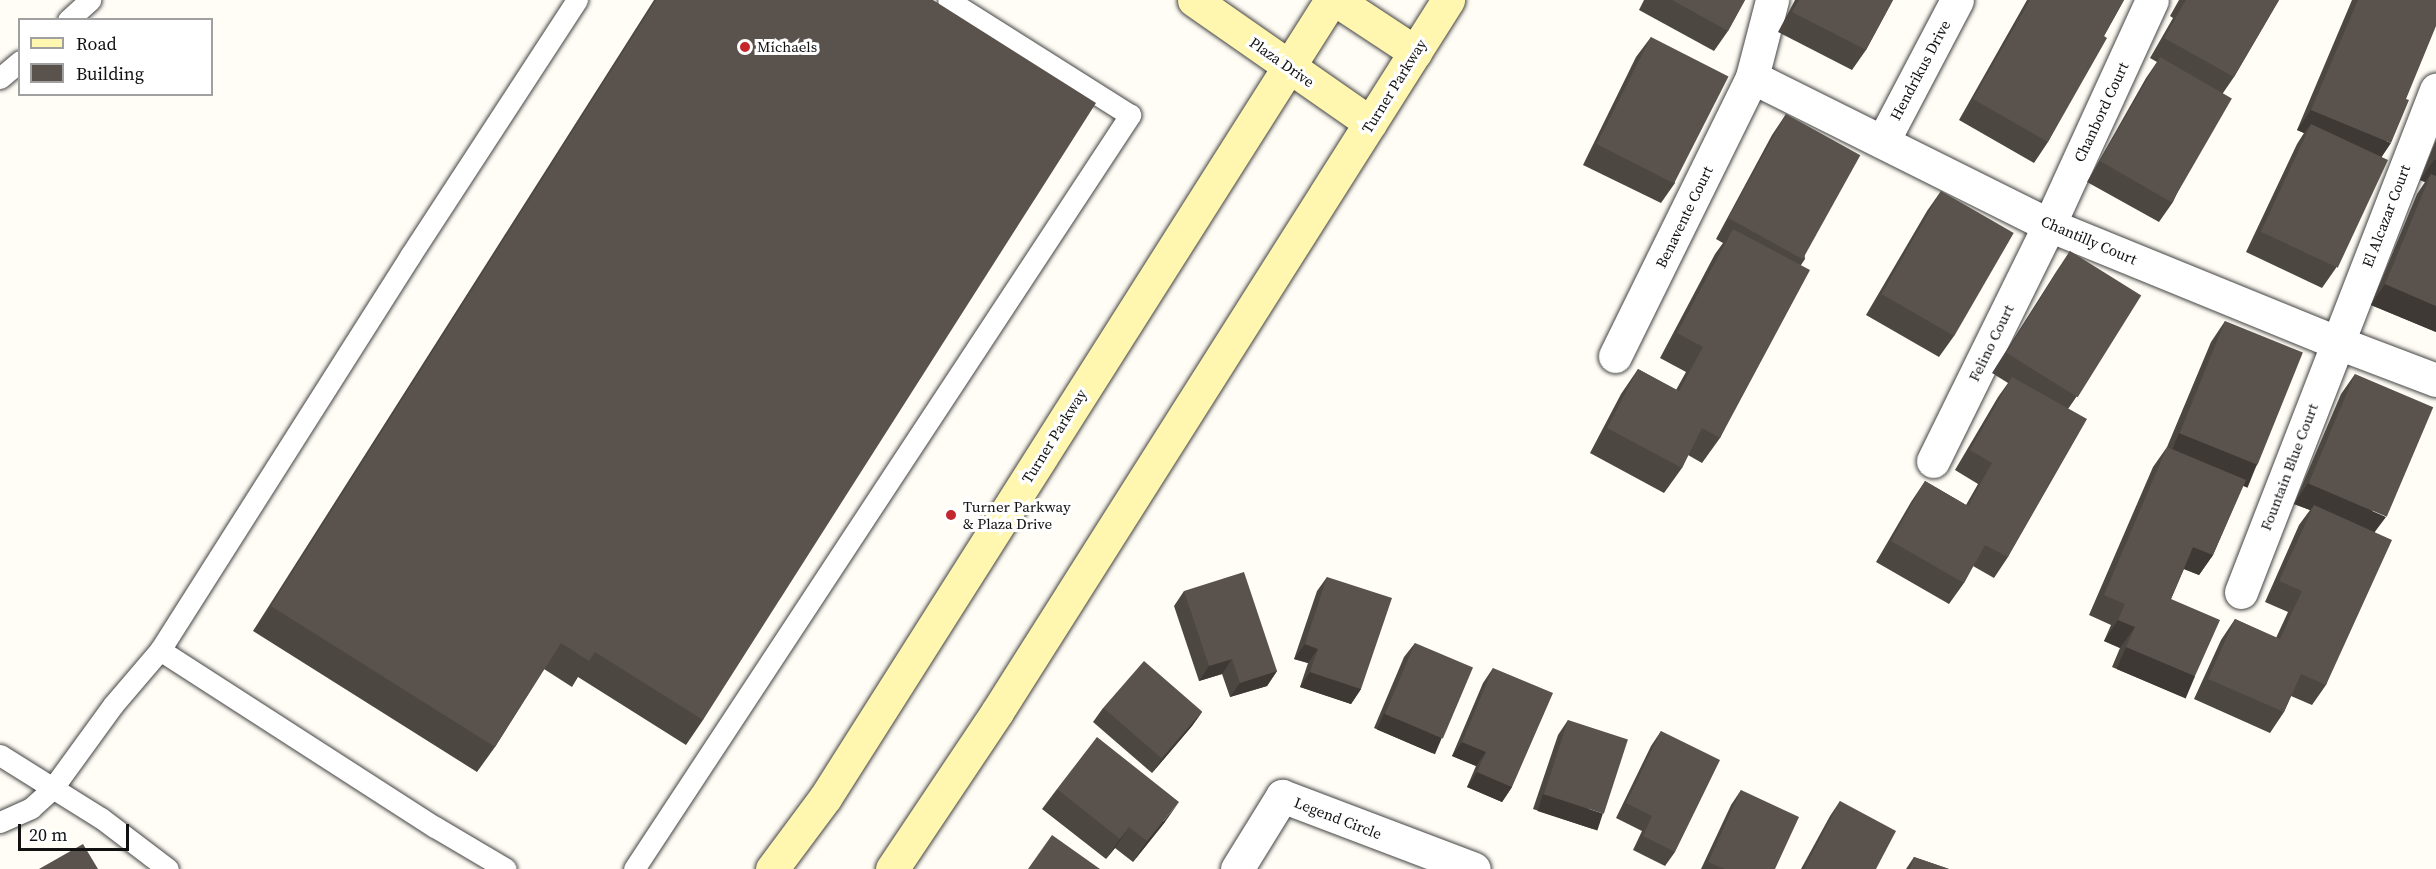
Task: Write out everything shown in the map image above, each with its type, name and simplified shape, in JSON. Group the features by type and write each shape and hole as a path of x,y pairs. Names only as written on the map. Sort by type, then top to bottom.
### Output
{"street":[{"name":"Plaza Drive","path":"1194,0 1371,123"},
{"name":"Turner Parkway","path":"772,869 825,798 1331,0"},
{"path":"1336,0 1415,52"},
{"name":"Turner Parkway","path":"892,869 997,712 1448,0"},
{"name":"Benavente Court","path":"1615,356 1752,77 1772,0"},
{"name":"Hendrikus Drive","path":"1883,141 1957,0"},
{"name":"Chanbord Court","path":"2049,225 2152,0"},
{"name":"Chantilly Court","path":"1752,77 2049,225 2336,342 2436,380"},
{"name":"El Alcazar Court","path":"2336,342 2436,90"},
{"name":"Felino Court","path":"1933,461 2049,225"},
{"name":"Fountain Blue Court","path":"2241,592 2336,342"},
{"name":"Legend Circle","path":"1237,869 1282,796 1474,869"}],"lane":[{"path":"70,18 90,0"},
{"path":"0,822 31,808 52,789 113,705 160,650 410,256 577,0"},
{"path":"634,869 1130,115 948,0"},
{"path":"0,78 18,64"},
{"path":"160,650 435,827 506,869"},
{"path":"0,755 101,818 168,869"}],"building":[{"path":"656,0 933,0 1096,103 703,720 595,652 589,661 561,643 495,747 271,606"},
{"path":"1672,0 1745,0 1728,31"},
{"path":"1799,0 1893,0 1866,50 1792,12"},
{"path":"2030,0 2124,0 2104,36 2107,38 2048,142 1973,99"},
{"path":"2186,0 2279,0 2234,77 2164,38"},
{"path":"2358,0 2436,0 2436,26 2391,143 2311,110"},
{"path":"1651,37 1729,76 1674,183 1597,144"},
{"path":"2160,57 2232,98 2172,202 2100,161"},
{"path":"1786,114 1860,155 1803,259 1728,218"},
{"path":"2311,124 2388,160 2338,268 2261,232"},
{"path":"2431,174 2436,176 2436,306 2385,284"},
{"path":"1941,191 2014,233 1954,336 1882,294"},
{"path":"1733,229 1810,270 1720,438 1702,428 1682,468 1607,428 1638,369 1679,391 1703,347 1677,333"},
{"path":"2070,251 2141,296 2078,397 2006,353"},
{"path":"2225,321 2303,352 2258,465 2180,433"},
{"path":"2355,374 2433,407 2387,517 2309,484"},
{"path":"2012,377 2087,419 2008,557 1985,545 1964,583 1891,541 1925,481 1968,506 1992,463 1970,450"},
{"path":"2167,447 2246,480 2213,555 2193,547 2171,599 2220,620 2195,676 2126,647 2135,627 2118,620 2125,604 2104,595"},
{"path":"2314,505 2392,540 2326,685 2301,674 2284,712 2208,679 2235,619 2280,639 2302,591 2279,581"},
{"path":"1244,572 1277,671 1240,683 1232,659 1209,666 1184,591"},
{"path":"1327,577 1392,598 1361,689 1310,672 1318,649 1305,644"},
{"path":"1415,643 1473,668 1443,738 1385,714"},
{"path":"1144,661 1202,712 1161,758 1103,708"},
{"path":"1493,668 1553,693 1512,787 1477,772 1486,752 1462,742"},
{"path":"1568,720 1628,739 1604,814 1544,794"},
{"path":"1661,731 1720,760 1675,852 1643,836 1652,816 1626,803"},
{"path":"1097,737 1179,802 1147,841 1129,827 1120,839 1057,789"},
{"path":"1741,790 1799,817 1775,869 1725,869 1708,862"},
{"path":"1840,801 1896,831 1876,869 1804,869"},
{"path":"1052,835 1100,869 1028,869"},
{"path":"83,844 98,869 39,869"},
{"path":"1914,857 1949,869 1910,869"}],"place":[{"name":"Michaels","path":"745,47"},
{"name":"Turner Parkway & Plaza Drive","path":"951,515"}]}
